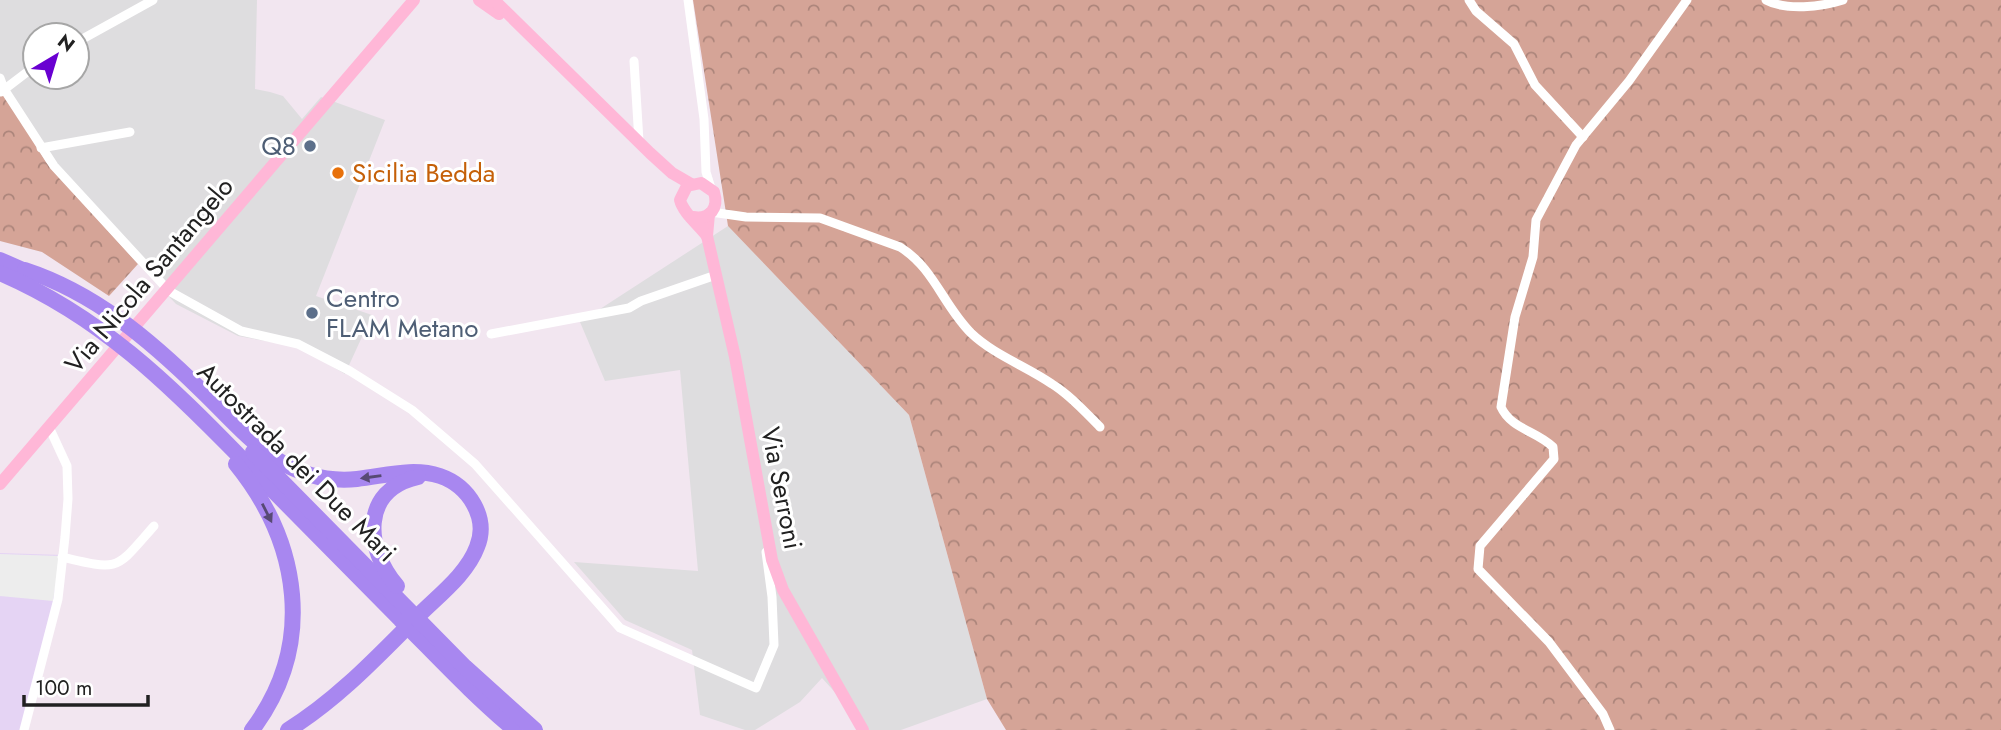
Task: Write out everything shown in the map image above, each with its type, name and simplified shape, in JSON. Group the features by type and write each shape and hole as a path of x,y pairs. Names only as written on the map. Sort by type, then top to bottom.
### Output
{"highway":[{"name":"Autostrada dei Due Mari","path":"0,260 25,270 96,310 166,366 465,667 535,730"},
{"path":"25,270 72,289 121,320 170,360 251,439 289,466 309,475 332,479 357,479 416,471 456,484 469,496 477,510 480,529 478,546 472,559 434,600 336,695 288,730"},
{"name":"Autostrada dei Due Mari","path":"0,273 89,320 140,360 209,425 455,675 515,730"},
{"path":"89,320 229,456 259,496 278,535 292,590 292,631 279,683 251,730"},
{"path":"438,476 417,477 400,483 381,501 373,526 377,554 401,592 541,730"}],"main road":[{"path":"398,19 403,0"},
{"name":"Via Nicola Santangelo","path":"0,484 414,0"},
{"path":"398,19 425,0"},
{"path":"479,0 516,21"},
{"name":"Via Serroni","path":"494,0 673,173 711,188 715,210 707,236"},
{"name":"Via Serroni","path":"673,173 682,194 681,205 707,236 735,358 769,563 863,730"},
{"path":"682,194 693,183"},
{"path":"693,217 704,217 715,210"}],"street":[{"path":"91,34 153,0"},
{"path":"688,0 704,119 706,172 711,188"},
{"path":"1469,0 1476,11 1514,44 1535,85 1583,137"},
{"path":"1610,730 1603,714 1549,642 1478,569 1480,546 1553,458 1553,447 1546,440 1506,418 1502,407 1516,317 1533,257 1536,220 1576,145 1629,81 1686,0"},
{"path":"1766,0 1776,5 1826,5 1843,0"},
{"path":"635,61 639,141"},
{"path":"2,91 21,77"},
{"path":"0,78 2,91 54,166 164,292 241,331 298,344 350,371 412,411 475,464 620,628 756,688 774,645 769,563"},
{"path":"41,148 130,132"},
{"path":"693,183 706,172"},
{"path":"715,210 746,217 820,218 900,247 927,269 951,309 973,335 1056,386 1100,427"},
{"path":"491,334 629,308 641,301 716,275"},
{"path":"24,730 58,598 68,499 66,466 49,427"},
{"path":"62,557 103,567 121,563 154,526"}],"shaded area":[{"path":"0,0 257,0 255,89 283,96 302,119 321,97 385,120 316,296 372,315 345,374 299,347 238,336 176,304 46,162 0,86"},
{"path":"728,226 909,415 987,699 901,730 869,730 822,678 800,702 755,730 745,730 700,715 692,650 625,620 574,562 698,571 680,370 605,381 580,322"},
{"path":"0,553 63,555 58,599 24,730 0,730"},
{"path":"0,554 60,556 53,601 0,596"}],"green space":[{"path":"693,0 2001,0 2001,730 1006,730 987,699 909,415 728,226"},
{"path":"0,86 46,162 138,264 109,296 42,252 0,241"}],"place":[{"name":"Q8","path":"310,146"},
{"name":"Sicilia Bedda","path":"338,173"},
{"name":"Centro FLAM Metano","path":"312,313"}]}
